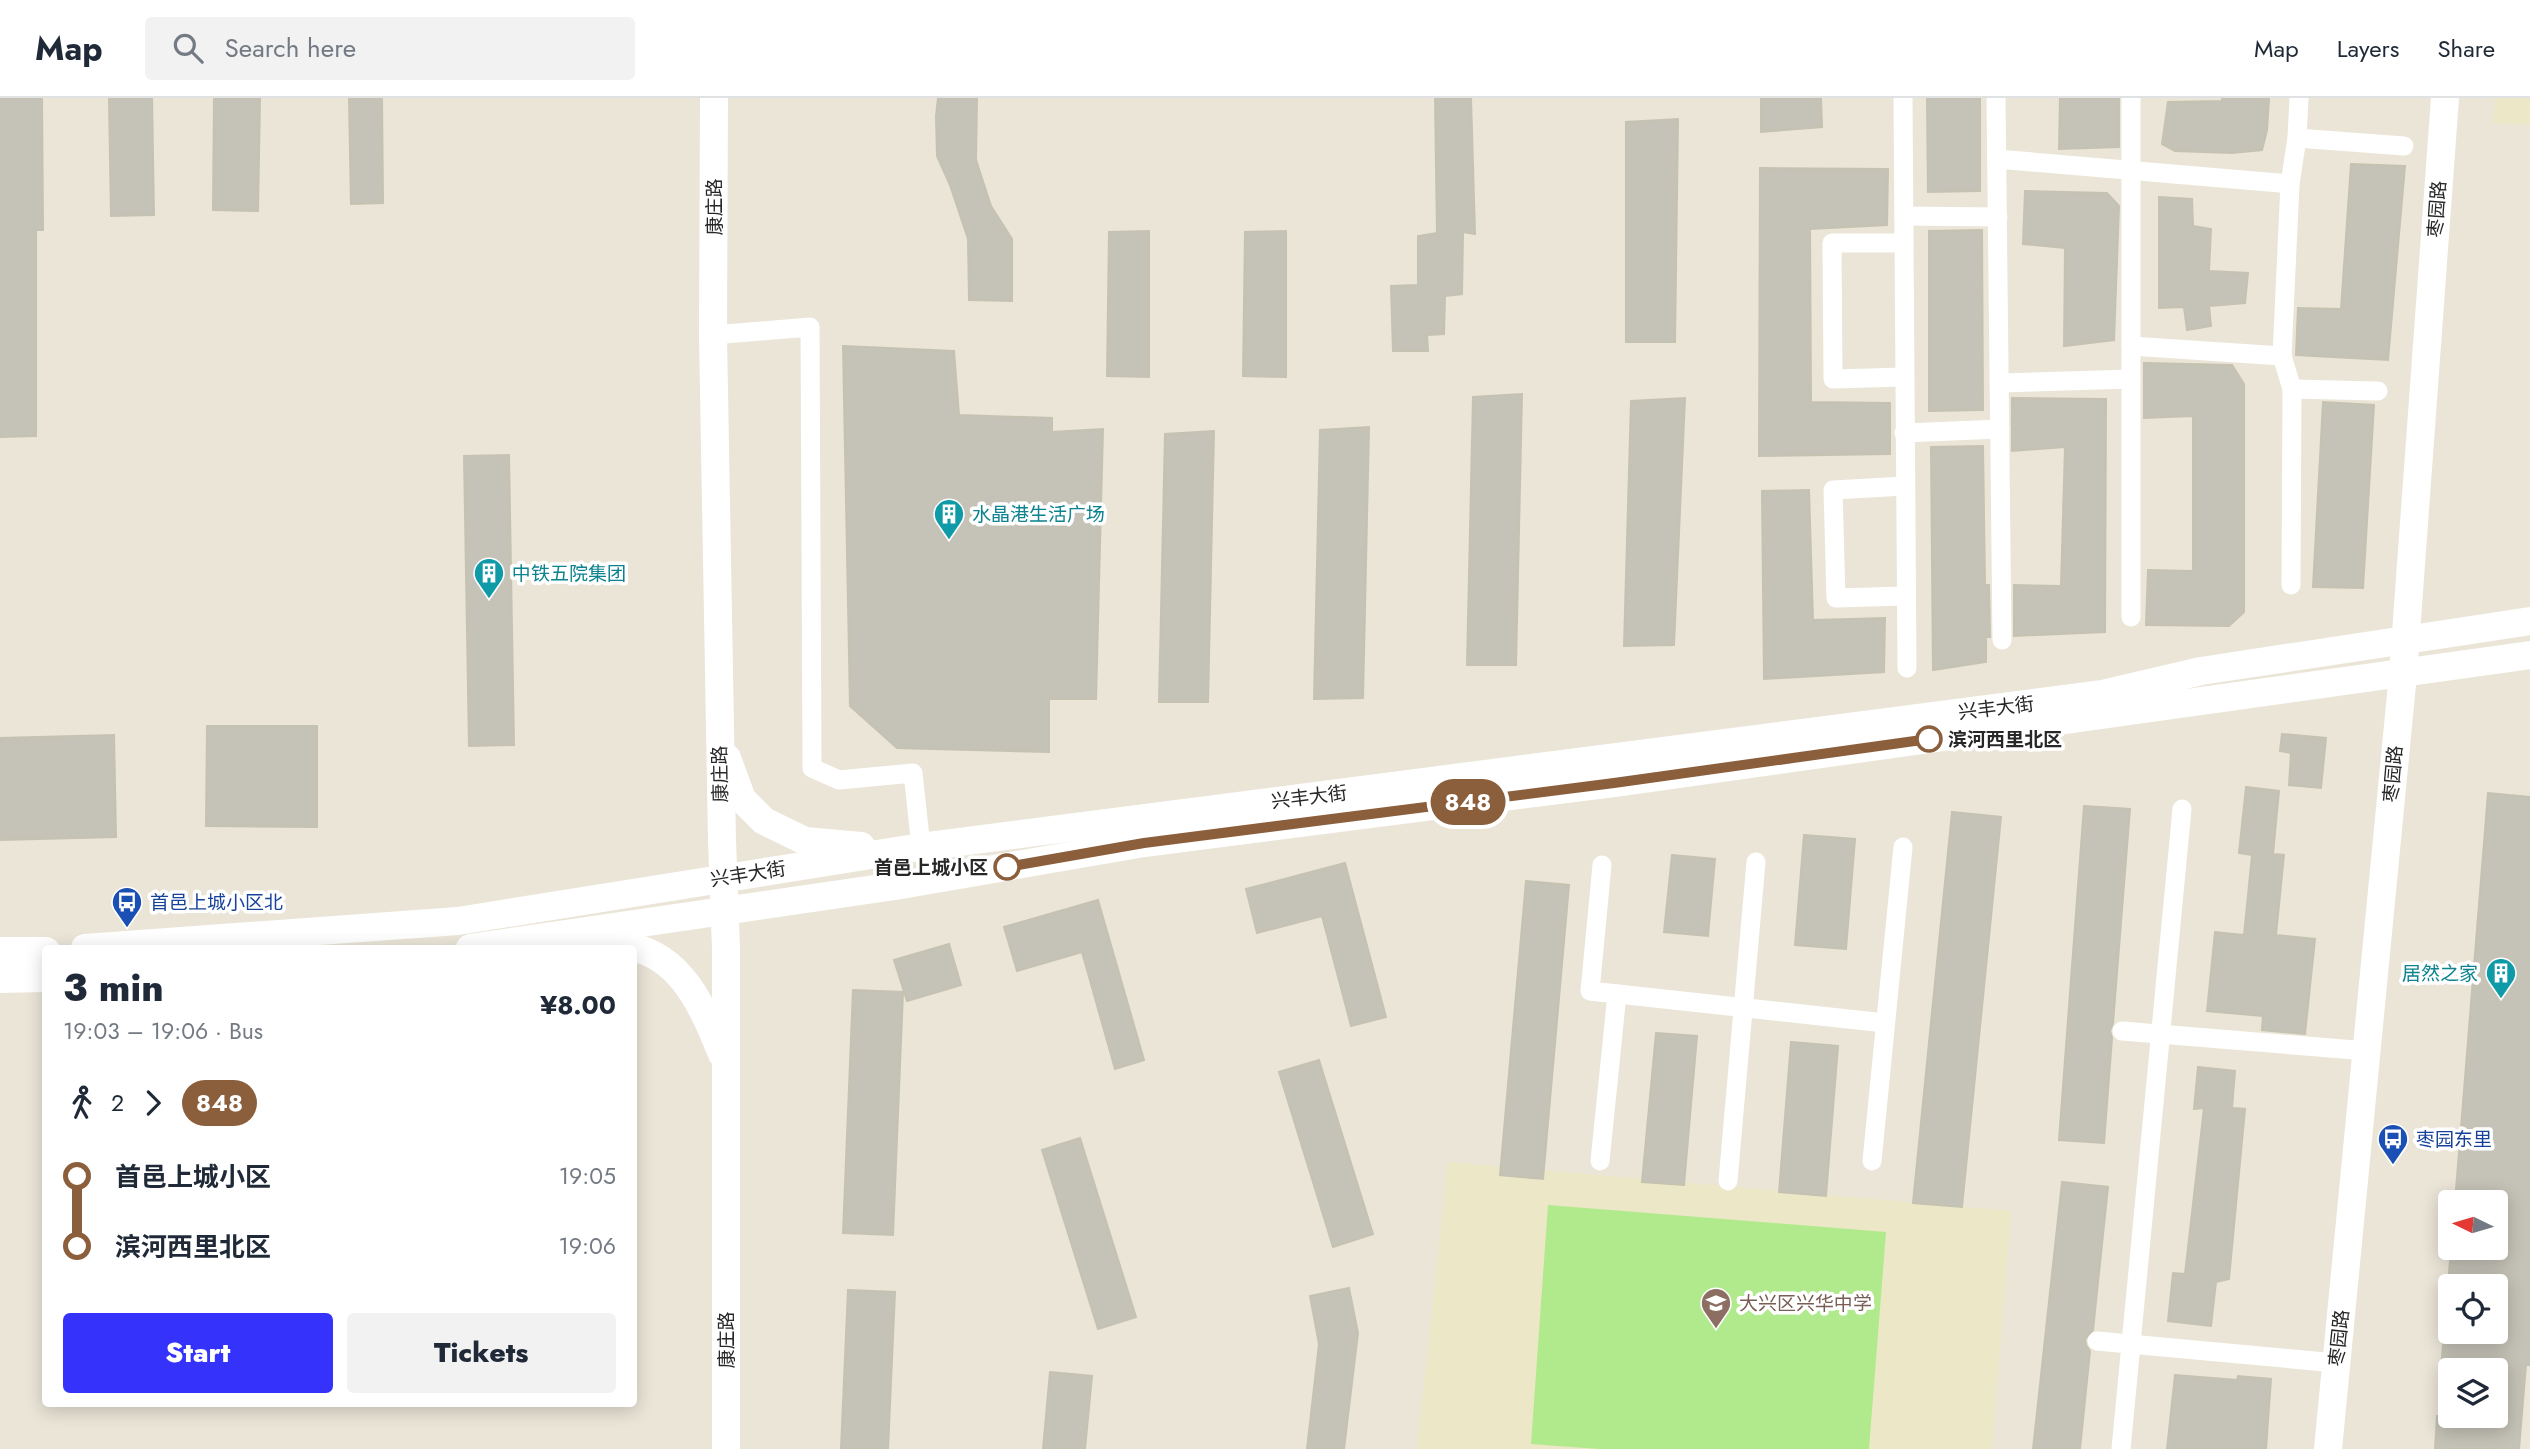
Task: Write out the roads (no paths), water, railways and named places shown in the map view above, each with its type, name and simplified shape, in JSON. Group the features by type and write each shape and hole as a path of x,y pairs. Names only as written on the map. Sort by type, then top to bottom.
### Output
{"main road":[{"name":"康庄路","path":"714,98 713,335 725,910 726,1449"},
{"name":"枣园路","path":"2328,1449 2406,641 2445,98"},
{"name":"兴丰大街","path":"126,945 458,921 911,849 2103,694 2201,671 2530,621"},
{"name":"兴丰大街","path":"490,945 895,886 1144,843 1601,785 2530,655"},
{"path":"720,738 742,799 764,821 805,841 911,849"},
{"path":"551,936 579,945"},
{"path":"637,949 662,958 691,988 726,1064"},
{"path":"0,951 42,951"},
{"path":"0,979 42,978"}],"street":[{"path":"1903,98 1907,668"},
{"path":"1996,98 2003,640"},
{"path":"2131,98 2131,617"},
{"path":"2291,585 2292,389 2283,356 2290,184 2297,138 2299,98"},
{"path":"2297,138 2404,146"},
{"path":"1997,159 2290,184"},
{"path":"1904,216 1998,217"},
{"path":"1904,243 1832,243 1833,379 1904,377"},
{"path":"713,335 810,327 812,768 839,780 913,772 911,849"},
{"path":"2131,346 2283,356"},
{"path":"1999,383 2131,379"},
{"path":"2292,389 2378,391"},
{"path":"1904,433 2000,429"},
{"path":"1905,486 1833,490 1836,598 1905,596"},
{"path":"2121,1449 2182,809"},
{"path":"1872,1161 1903,847"},
{"path":"1728,1181 1756,862"},
{"path":"1602,865 1590,991 1885,1023"},
{"path":"1600,1161 1618,994"},
{"path":"2122,1031 2367,1051"},
{"path":"2097,1341 2336,1363"}],"place":[{"name":"水晶港生活广场","path":"949,541"},
{"name":"中铁五院集团","path":"489,600"},
{"name":"滨河西里北区","path":"1929,739"},
{"name":"首邑上城小区","path":"1007,867"},
{"name":"首邑上城小区北","path":"127,929"},
{"name":"居然之家","path":"2501,1000"},
{"name":"枣园东里","path":"2393,1166"},
{"name":"大兴区兴华中学","path":"1716,1330"}]}
